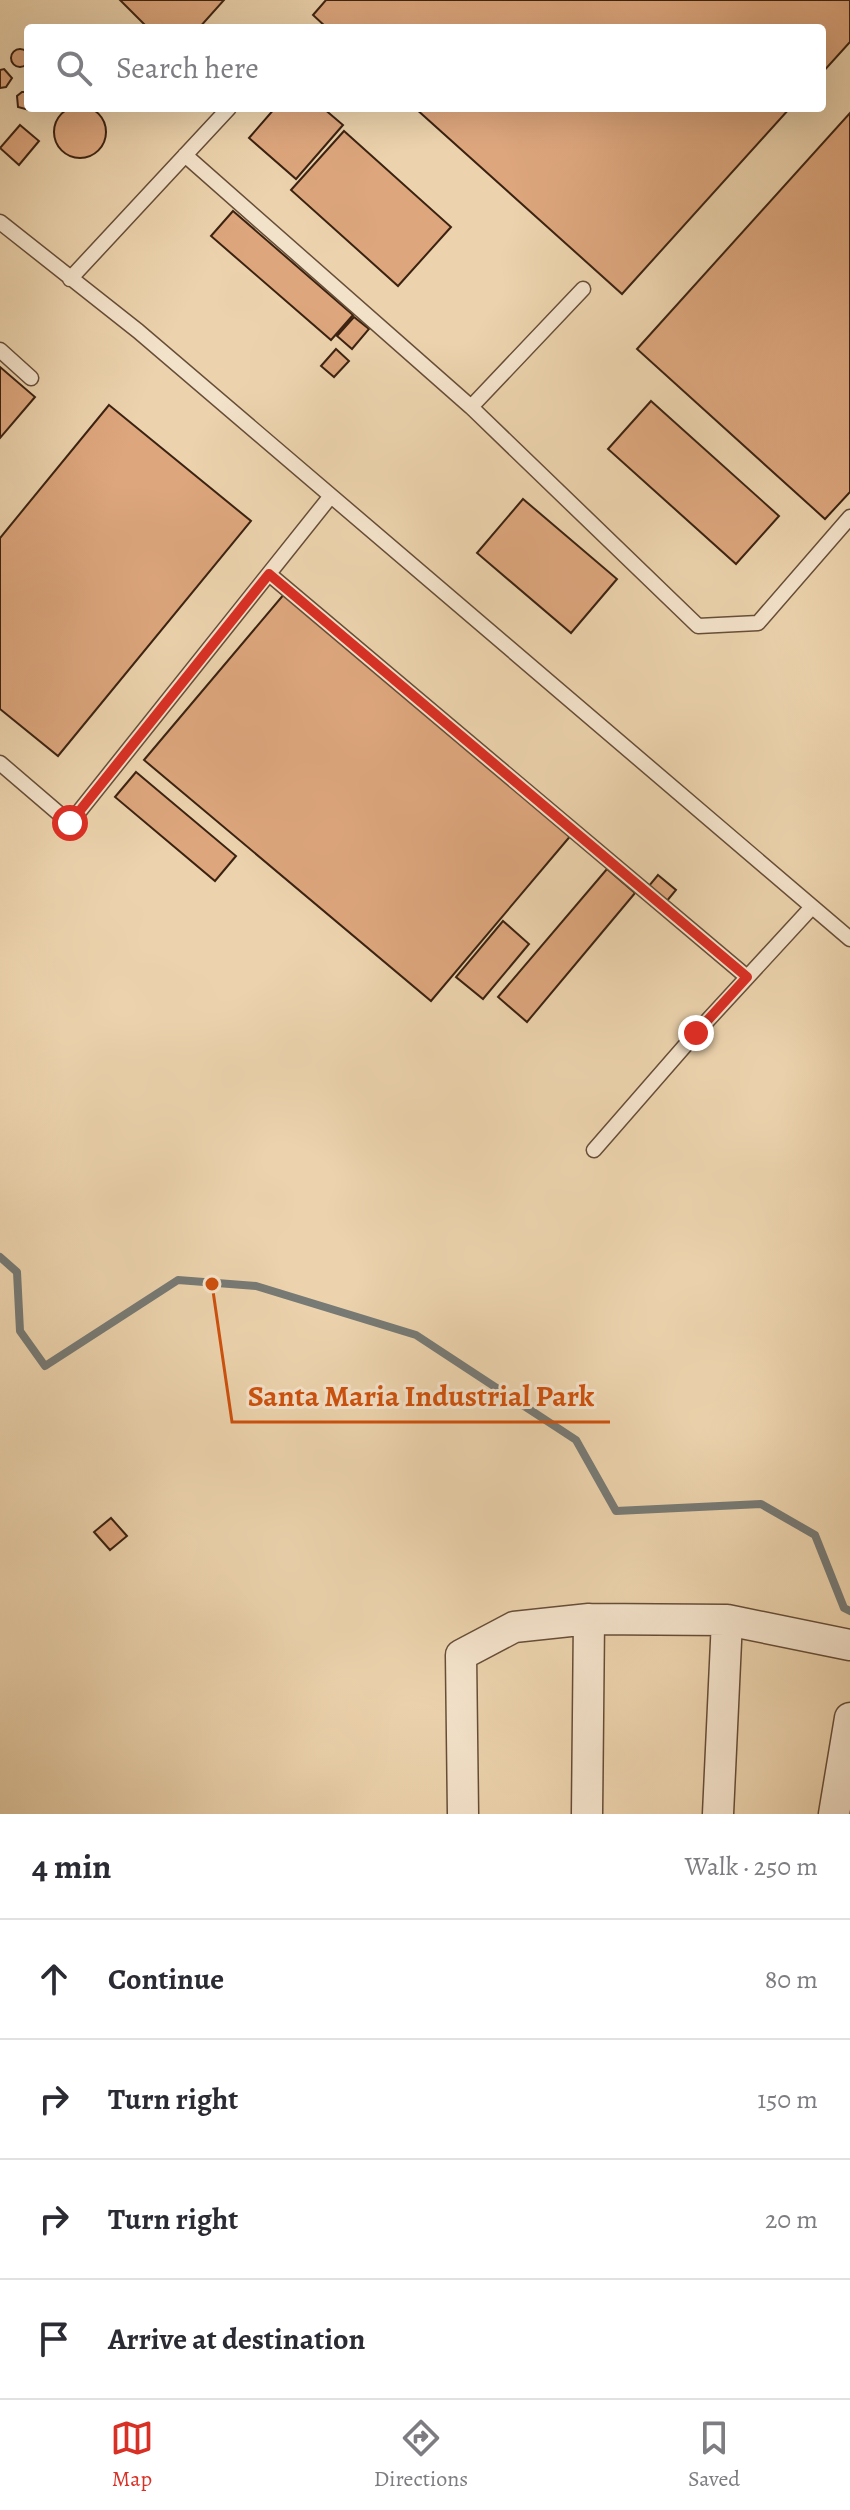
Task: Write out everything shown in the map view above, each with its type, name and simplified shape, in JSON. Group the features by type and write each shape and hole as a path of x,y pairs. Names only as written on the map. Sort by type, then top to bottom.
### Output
{"street":[{"path":"587,1814 589,1619"},
{"path":"463,1814 461,1655 514,1627 589,1619 727,1620 850,1645"},
{"path":"718,1814 727,1620"},
{"path":"834,1814 850,1718"}],"lane":[{"path":"70,279 225,112"},
{"path":"185,155 471,407 698,626 758,623 850,517"},
{"path":"0,222 138,331 850,939"},
{"path":"471,407 583,289"},
{"path":"0,350 31,378"},
{"path":"0,763 70,823 330,497"},
{"path":"269,574 747,977"},
{"path":"594,1150 812,907"}],"building":[{"path":"120,0 224,0 203,24 144,24"},
{"path":"326,0 850,0 850,42 826,69 826,24 323,24 313,15"},
{"path":"17,50 23,50 24,65 20,67 11,58"},
{"path":"4,69 12,78 6,87 0,88 0,70"},
{"path":"24,92 24,109 18,107 17,96"},
{"path":"65,112 95,112 104,122 104,142 90,156 70,156 56,142 56,122"},
{"path":"272,112 328,112 343,125 296,179 249,138"},
{"path":"419,112 786,112 622,294"},
{"path":"850,113 850,492 825,519 637,349"},
{"path":"20,125 39,141 19,165 0,148"},
{"path":"344,131 451,227 398,286 291,190"},
{"path":"233,211 353,315 331,340 211,236"},
{"path":"354,317 369,329 352,349 337,336"},
{"path":"336,349 349,361 334,377 321,366"},
{"path":"0,367 35,397 0,438"},
{"path":"651,401 779,516 736,564 608,449"},
{"path":"109,405 251,521 58,756 0,709 0,538"},
{"path":"523,499 617,579 571,633 477,553"},
{"path":"285,593 572,834 431,1001 144,760"},
{"path":"136,772 236,856 215,881 115,797"},
{"path":"607,869 635,893 527,1022 498,997"},
{"path":"658,875 676,890 666,902 648,887"},
{"path":"503,921 529,944 483,999 456,977"},
{"path":"111,1518 127,1536 110,1550 94,1532"}],"waterway":[{"path":"0,1257 17,1272 20,1331 45,1366 178,1280 256,1286 416,1335 576,1440 616,1511 761,1504 815,1535 844,1608 850,1611"}],"place":[{"name":"Santa Maria Industrial Park","path":"212,1284"}],"route":[{"path":"70,823 269,574 747,977 696,1033"}]}
